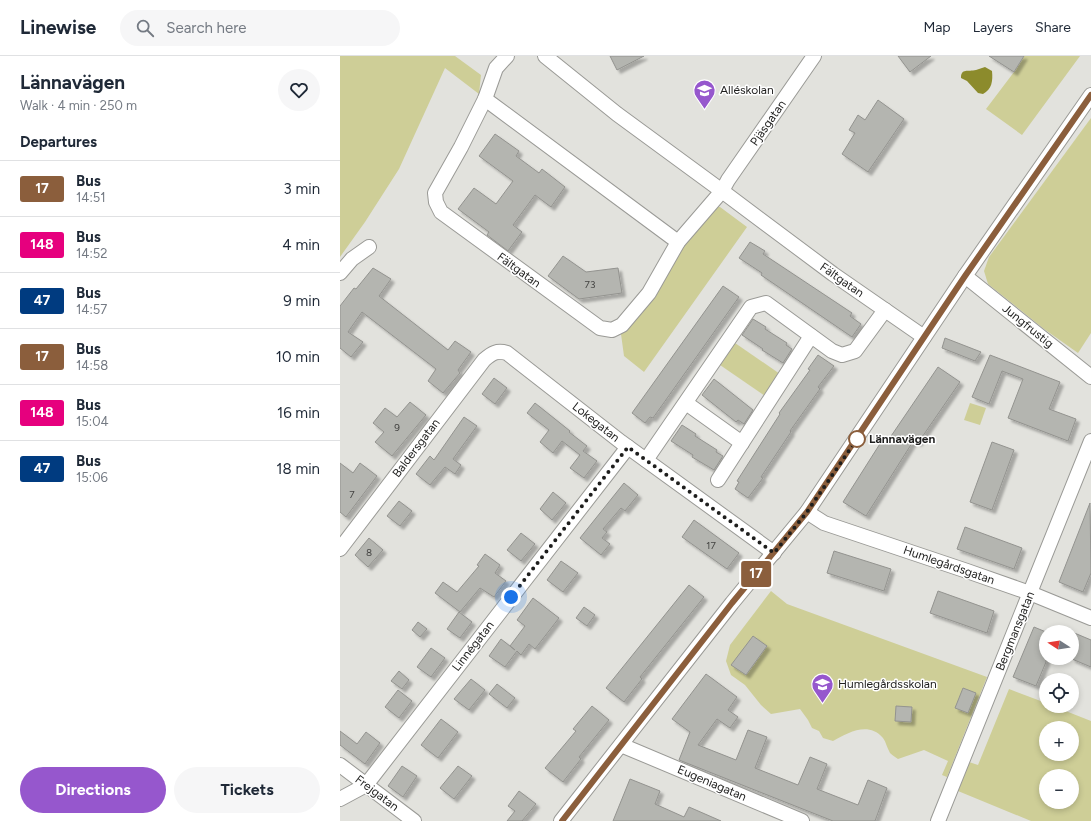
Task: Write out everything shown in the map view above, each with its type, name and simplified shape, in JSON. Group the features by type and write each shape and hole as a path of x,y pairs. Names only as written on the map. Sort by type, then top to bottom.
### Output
{"street":[{"name":"Fältgatan","path":"507,56 496,68 485,100 435,193 436,202 441,212 600,328 612,330 622,325 649,293 678,242 722,191"},
{"name":"Fältgatan","path":"545,56 617,114 833,274 924,337"},
{"name":"Pjäsgatan","path":"722,191 728,180 814,56"},
{"path":"562,821 732,603 807,512 965,276 1091,95"},
{"path":"485,100 678,242"},
{"path":"340,273 352,259 369,247"},
{"name":"Jungfrustig","path":"965,276 1091,378"},
{"path":"646,460 751,307 766,304 832,351 842,355 855,351 885,310"},
{"path":"718,480 811,336"},
{"name":"Lokegatan","path":"496,352 507,353 628,447 774,553"},
{"name":"Baldersgatan","path":"340,549 479,366 488,356 496,352"},
{"path":"686,403 742,443"},
{"name":"Bergmansgatan","path":"938,821 1091,441"},
{"name":"Linnégatan","path":"340,799 366,785 628,447"},
{"name":"Humlegårdsgatan","path":"807,512 824,523 1030,593 1091,618"},
{"name":"Eugeniagatan","path":"621,745 802,821"},
{"name":"Frejgatan","path":"340,765 414,821"}],"green space":[{"path":"340,56 455,56 481,75 479,94 445,68 399,169 365,222 340,257"},
{"path":"1024,56 1080,56 1022,135 986,109"},
{"path":"1091,118 1091,333 1078,353 1044,329 988,284 984,271 989,257"},
{"path":"714,207 720,207 747,227 644,372 624,356 621,334 656,296 682,244"},
{"path":"735,343 780,374 765,396 720,365"},
{"path":"970,403 986,408 980,425 964,420"},
{"path":"771,591 787,604 987,677 947,777 942,775 948,761 924,750 898,759 890,753 883,738 871,730 865,729 851,732 833,741 823,738 819,731 812,728 800,709 771,714 761,705 745,685 731,675 726,661 730,645"},
{"path":"1009,689 1039,700 1039,713 1071,713 1091,721 1091,821 1031,821 958,791 969,762 978,765"}],"shaded area":[{"path":"985,67 992,71 992,78 990,87 983,94 978,93 967,81 961,78 961,75 966,71"}],"building":[{"path":"610,56 644,56 617,70"},
{"path":"898,56 931,56 910,72"},
{"path":"989,56 1024,56 1014,72"},
{"path":"878,100 904,119 868,172 842,154 855,133 849,130 858,115 865,120"},
{"path":"495,134 519,151 516,156 539,173 542,169 565,187 551,207 535,195 513,225 522,232 508,251 487,235 489,232 458,209 474,188 496,204 513,181 479,156"},
{"path":"750,242 765,251 763,254 852,313 850,316 861,324 852,337 761,275 762,273 739,258"},
{"path":"563,256 586,272 618,268 622,293 579,299 548,276"},
{"path":"373,268 391,279 379,296 448,350 455,341 471,352 458,370 460,373 443,393 428,381 436,369 362,312 348,332 363,342 351,357 340,348 340,306 354,288 356,289"},
{"path":"723,286 739,297 653,418 650,417 645,423 632,413"},
{"path":"753,319 766,327 765,329 787,343 786,345 792,349 783,363 742,335"},
{"path":"945,338 981,352 975,361 942,348"},
{"path":"818,355 834,366 818,387 820,389 790,431 791,432 761,477 763,478 748,498 735,489 739,482 737,481 780,414 779,413 810,370 808,369"},
{"path":"990,355 1060,382 1049,409 1076,419 1068,441 1008,418 1023,379 1002,371 989,404 972,397"},
{"path":"938,367 960,382 918,443 914,440 866,516 843,502 883,439 887,442"},
{"path":"494,378 507,388 495,404 482,394"},
{"path":"714,379 753,410 744,424 738,420 736,422 702,395"},
{"path":"410,402 426,415 392,456 375,442 384,432 373,423 385,408 397,417"},
{"path":"535,403 587,446 583,451 597,461 584,478 570,468 580,455 562,441 553,453 540,442 549,430 527,413"},
{"path":"464,417 477,426 453,459 461,465 455,474 445,467 430,485 416,474 430,456 434,460"},
{"path":"682,425 696,434 695,436 717,450 716,452 723,456 714,470 692,457 693,455 671,441"},
{"path":"992,442 1014,450 992,510 970,502"},
{"path":"340,463 353,473 360,463 377,476 346,517 340,512"},
{"path":"624,483 638,495 625,511 621,508 603,529 607,532 602,538 610,544 601,555 580,538"},
{"path":"553,492 566,503 552,520 540,509"},
{"path":"399,501 412,511 400,526 387,516"},
{"path":"1090,503 1091,573 1083,592 1059,582"},
{"path":"694,520 739,553 727,569 682,537"},
{"path":"965,527 1022,548 1014,569 957,549"},
{"path":"521,533 535,544 521,561 507,550"},
{"path":"369,538 383,550 368,567 355,555"},
{"path":"834,551 891,569 884,591 827,573"},
{"path":"485,554 500,565 495,573 506,581 494,597 480,588 460,612 435,593 443,582 457,592 479,566 477,565"},
{"path":"561,561 578,573 563,592 547,580"},
{"path":"689,585 704,597 640,677 642,679 624,702 606,688"},
{"path":"938,591 994,611 987,633 930,613"},
{"path":"533,598 559,618 535,649 529,644 521,655 517,651 505,667 489,656 501,639 515,650 510,646 525,626 517,620"},
{"path":"584,607 595,615 587,626 576,618"},
{"path":"459,612 472,622 460,638 447,629"},
{"path":"418,622 427,629 420,637 412,630"},
{"path":"1034,627 1039,629 1039,665 1045,665 1041,673 1039,673 1039,679 1036,686 1013,677"},
{"path":"1079,635 1091,640 1091,667 1079,662"},
{"path":"753,636 767,646 746,675 731,665"},
{"path":"431,648 445,658 431,677 417,667"},
{"path":"399,671 409,680 402,689 391,681"},
{"path":"706,674 737,697 728,710 738,717 730,728 717,719 698,745 736,760 748,730 767,737 755,768 798,785 810,757 827,764 817,789 858,805 868,780 887,788 875,821 833,821 679,760 690,732 672,719"},
{"path":"471,679 485,690 469,710 454,699"},
{"path":"497,684 515,698 507,708 489,694"},
{"path":"963,688 976,693 968,713 955,708"},
{"path":"398,690 412,701 399,718 385,707"},
{"path":"592,706 609,720 579,757 581,759 563,782 545,768 576,731 573,729"},
{"path":"896,706 912,707 911,722 895,721"},
{"path":"441,719 458,732 438,758 421,745"},
{"path":"340,731 357,744 366,732 380,743 365,764 340,745"},
{"path":"402,766 417,776 403,797 388,786"},
{"path":"458,766 472,776 454,799 440,788"},
{"path":"630,779 660,791 655,804 684,817 689,807 721,821 613,821"},
{"path":"519,791 536,804 522,821 507,821 515,811 508,806"}],"bus line":[{"name":"17","path":"562,821 732,603 807,512 965,276 1091,95"}],"place":[{"name":"Alléskolan","path":"704,110"},
{"name":"Lännavägen","path":"857,439"},
{"name":"Humlegårdsskolan","path":"822,704"}],"route":[{"path":"511,597 628,447 774,553 807,512 857,439"}]}
